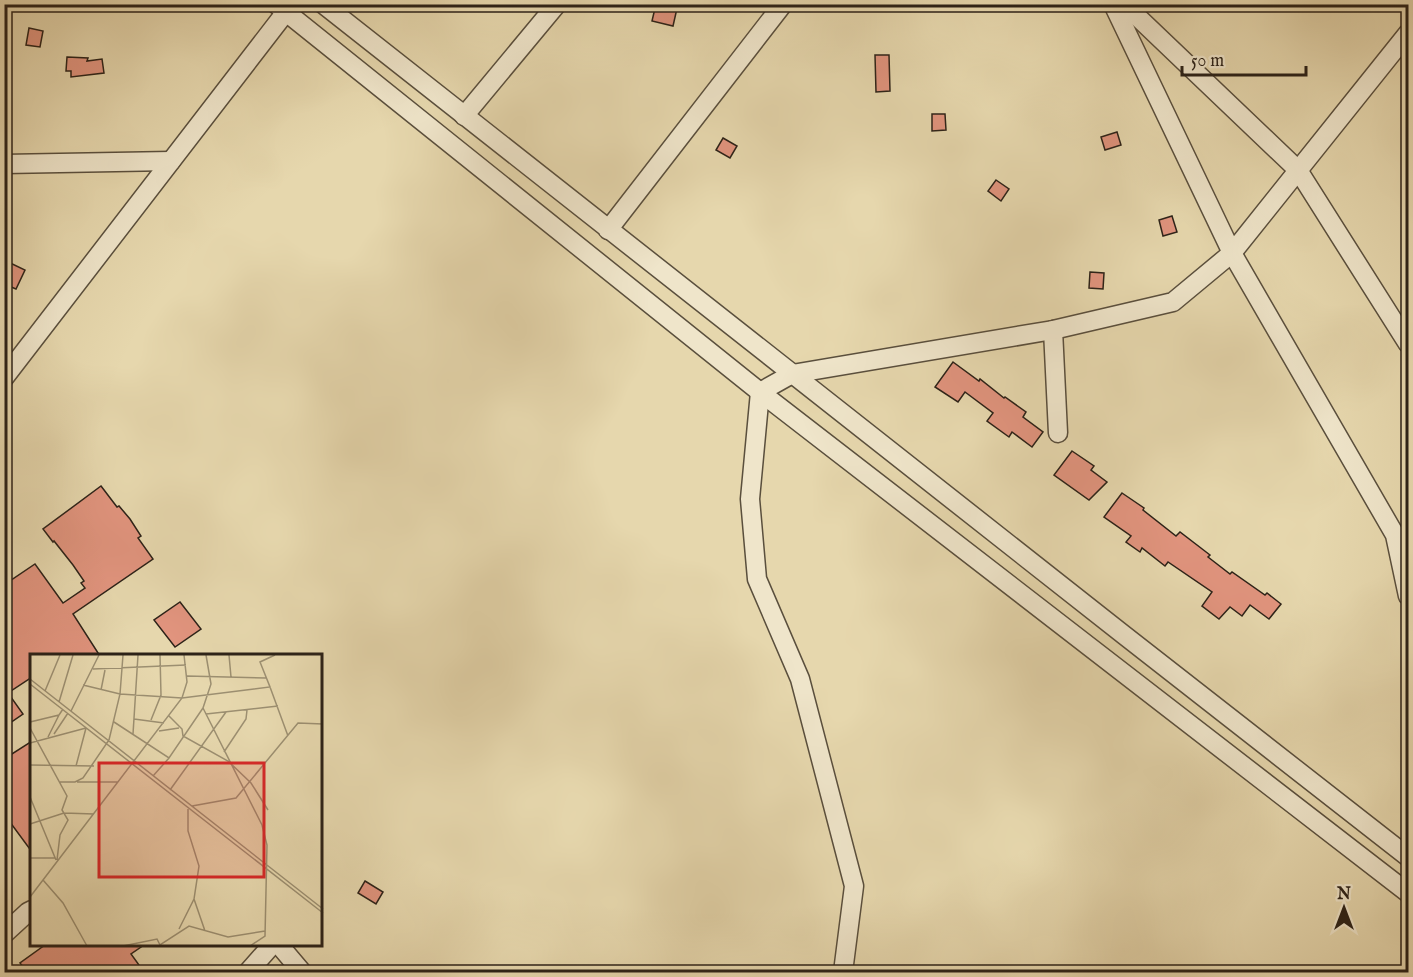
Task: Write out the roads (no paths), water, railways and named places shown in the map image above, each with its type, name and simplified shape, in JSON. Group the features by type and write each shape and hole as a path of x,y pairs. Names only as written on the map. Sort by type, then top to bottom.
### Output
{"street":[{"path":"323,4 1408,857"},
{"path":"464,116 557,4"},
{"path":"608,230 783,4"},
{"path":"1113,4 1232,253 1395,535 1408,596"},
{"path":"1124,4 1298,170 1408,344"},
{"path":"4,378 171,161 285,7 760,392 1408,893"},
{"path":"760,392 792,374 1053,330 1173,302 1232,253 1408,33"},
{"path":"4,164 171,161"},
{"path":"1053,330 1058,433"},
{"path":"760,392 750,499 757,579 800,679 854,886 843,972"},
{"path":"1105,658 1124,635"},
{"path":"4,934 30,912"},
{"path":"248,972 269,947"},
{"path":"282,947 302,972"}]}
